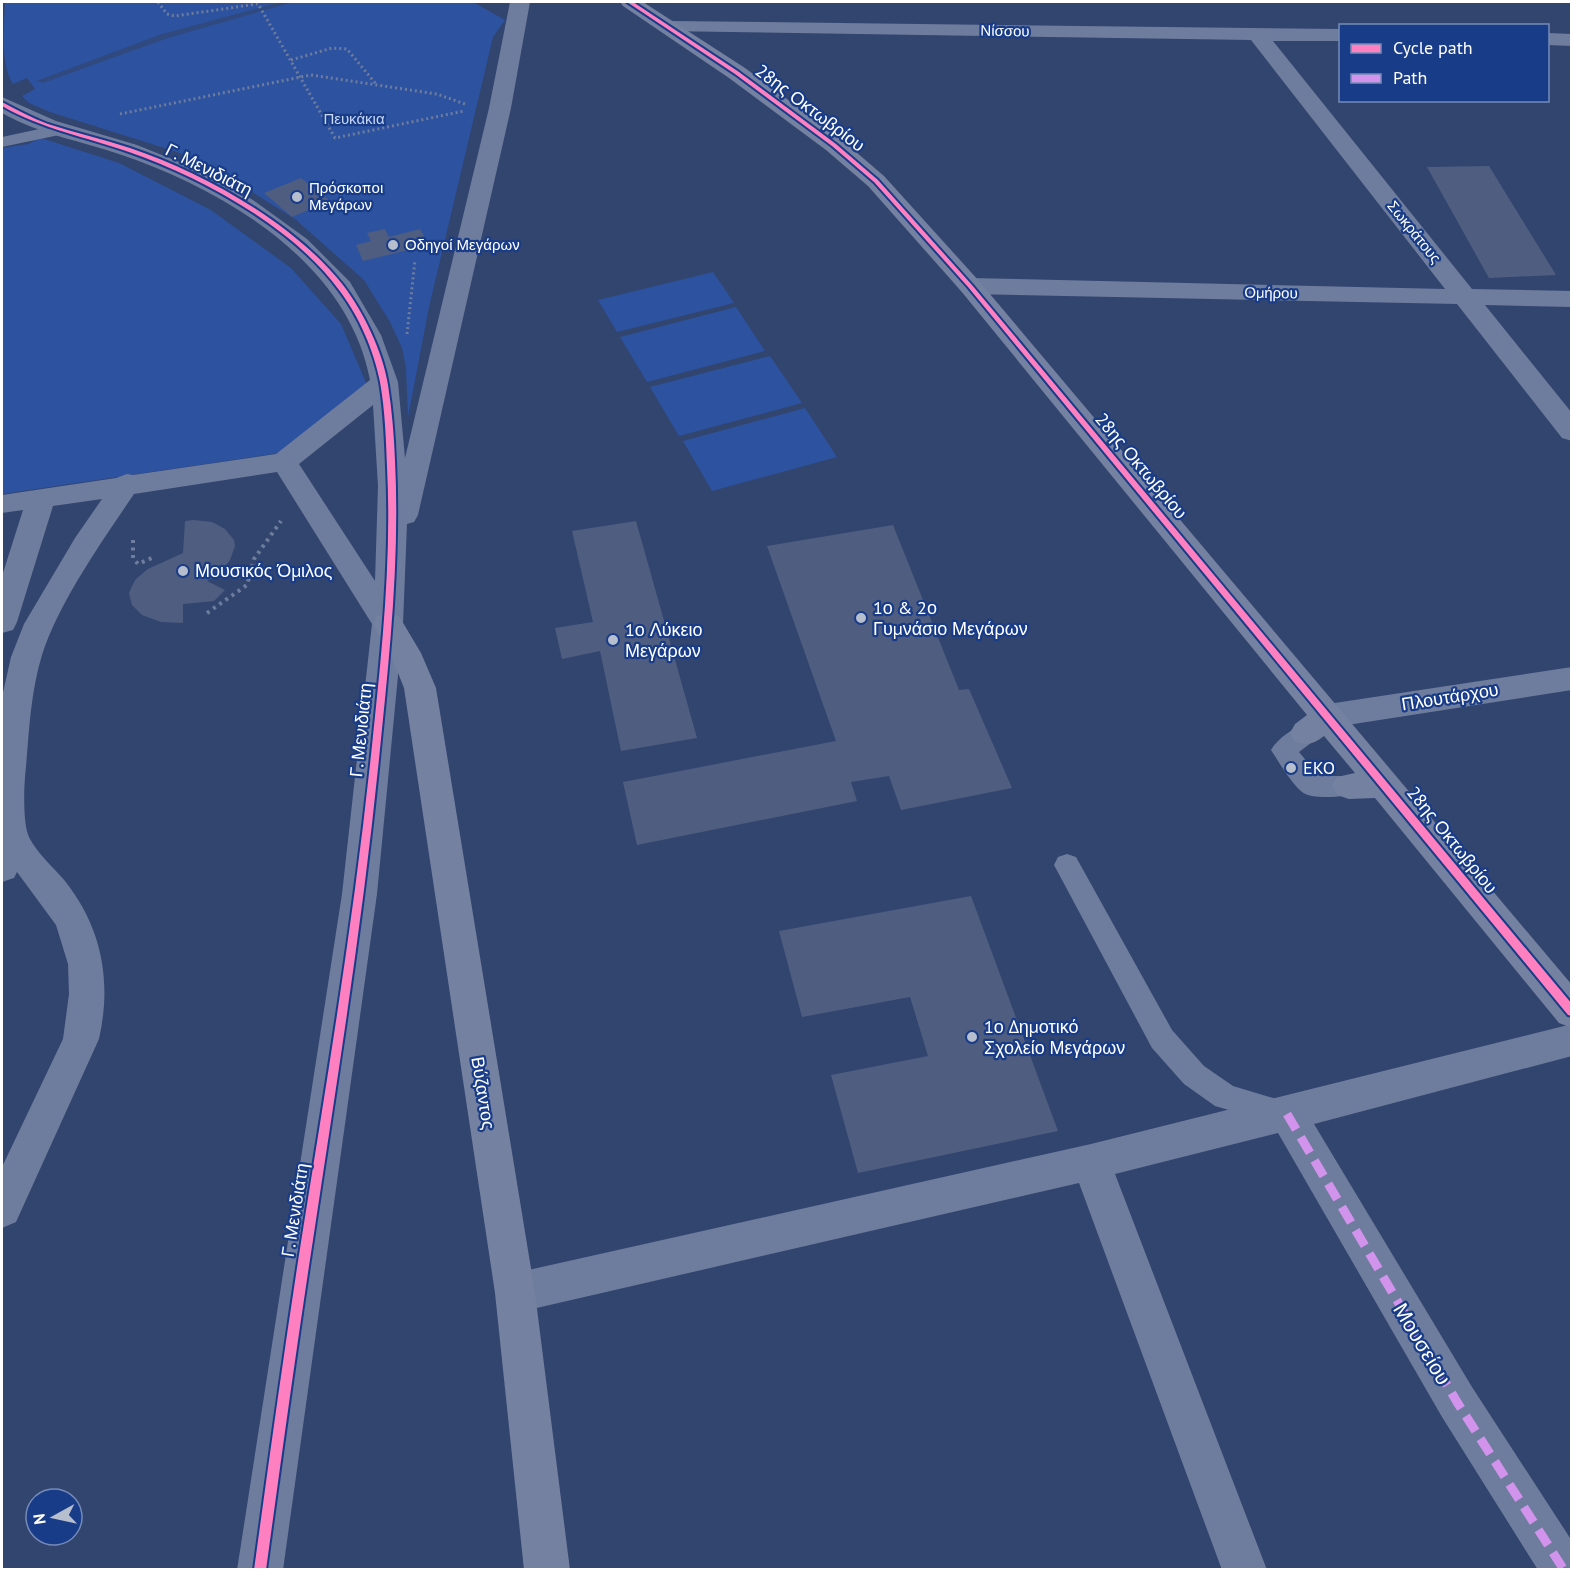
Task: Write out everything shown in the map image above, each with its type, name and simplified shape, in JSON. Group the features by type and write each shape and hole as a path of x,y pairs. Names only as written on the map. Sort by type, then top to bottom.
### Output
{"street":[{"path":"393,557 425,433 489,108 520,2"},
{"name":"28ης Οκτωβρίου","path":"630,2 798,116 876,180 970,286 1317,724 1385,785 1572,1012"},
{"name":"Νίσσου","path":"670,27 1339,35"},
{"name":"Σωκράτους","path":"1256,33 1572,432"},
{"path":"1549,39 1572,40"},
{"name":"Γ. Μενιδιάτη","path":"2,104 58,130 133,151 185,174 236,199 273,225 311,255 339,285 360,317 385,382 392,481 393,557 361,894 306,1247 260,1569"},
{"name":"Ομήρου","path":"970,286 1572,299"},
{"path":"2,504 127,483 284,462 385,382"},
{"path":"284,462 388,624"},
{"path":"2,1209 81,1039 88,1011 88,981 84,949 71,918 7,855 7,792 15,708 26,657 35,632 79,555 127,483"},
{"path":"2,622 41,498"},
{"name":"Βύζαντος","path":"388,624 406,653 420,688 515,1293 547,1569"},
{"name":"Πλουτάρχου","path":"1317,724 1572,678"},
{"path":"1349,786 1385,785"},
{"path":"515,1293 1091,1162 1572,1040"},
{"name":"Μουσείου","path":"1287,1114 1457,1402 1564,1569"},
{"path":"1091,1162 1245,1569"}],"lane":[{"path":"2,142 58,130"},
{"path":"1317,724 1284,750 1312,786 1349,786"},
{"path":"1067,865 1162,1039 1194,1075 1225,1097 1287,1114"}],"path":[{"path":"158,2 164,12 175,16 257,3 263,17 291,60 335,138 489,108"},
{"path":"291,60 332,48 347,49 376,85"},
{"path":"58,130 81,122 311,75 437,94 489,108"},
{"path":"374,355 406,338 415,260"},
{"path":"207,613 247,585 249,570 261,545 302,491"}],"green space":[{"name":"Πευκάκια","path":"5,2 473,2 505,20 493,37 429,307 408,417 406,368 402,348 390,322 364,280 295,219 209,165 174,151 50,112 29,103 22,96 35,89 27,78 13,84 6,66 4,56"},
{"path":"41,138 119,163 211,210 291,268 341,324 367,385 280,453 2,494 2,148 28,144"},
{"path":"713,272 734,303 617,332 598,300"},
{"path":"736,307 765,351 647,382 620,337"},
{"path":"770,356 802,403 679,436 650,387"},
{"path":"805,408 837,457 712,491 683,441"}],"building":[{"path":"1489,166 1556,275 1489,278 1427,167"},
{"name":"Πρόσκοποι Μεγάρων","path":"301,178 330,201 292,217 264,193"},
{"name":"Οδηγοί Μεγάρων","path":"385,229 389,237 420,229 429,245 363,261 356,245 371,241 367,233"},
{"name":"Μουσικός Όμιλος","path":"185,521 212,522 225,529 234,540 235,546 230,560 219,574 207,581 225,590 214,601 183,604 183,623 161,622 142,615 132,605 129,593 132,586 136,579 148,569 183,553"},
{"name":"1ο Λύκειο Μεγάρων","path":"636,521 697,738 621,751 600,651 562,659 555,628 593,622 572,531"},
{"name":"1ο & 2ο Γυμνάσιο Μεγάρων","path":"893,525 959,690 969,689 1012,788 901,810 889,776 851,782 857,801 637,845 623,782 836,741 767,546"},
{"name":"1ο Δημοτικό Σχολείο Μεγάρων","path":"971,896 1058,1131 858,1173 831,1075 928,1056 910,997 802,1017 779,931"}],"waterway":[{"path":"40,81 165,36 289,2"}],"marked path":[{"path":"1287,1114 1457,1402 1564,1570"}],"cycle path":[{"path":"630,2 737,73 834,145 876,181 970,286 1572,1012"},
{"path":"2,104 64,131 156,160 215,188 273,224 322,265 341,287 368,335 383,376 390,437 392,534 387,632 373,778 351,952 260,1570"}],"place":[{"name":"Πρόσκοποι Μεγάρων","path":"297,197"},
{"name":"Οδηγοί Μεγάρων","path":"393,245"},
{"name":"Μουσικός Όμιλος","path":"183,571"},
{"name":"1ο & 2ο Γυμνάσιο Μεγάρων","path":"861,618"},
{"name":"1ο Λύκειο Μεγάρων","path":"613,640"},
{"name":"EKO","path":"1291,768"},
{"name":"1ο Δημοτικό Σχολείο Μεγάρων","path":"972,1037"}]}
